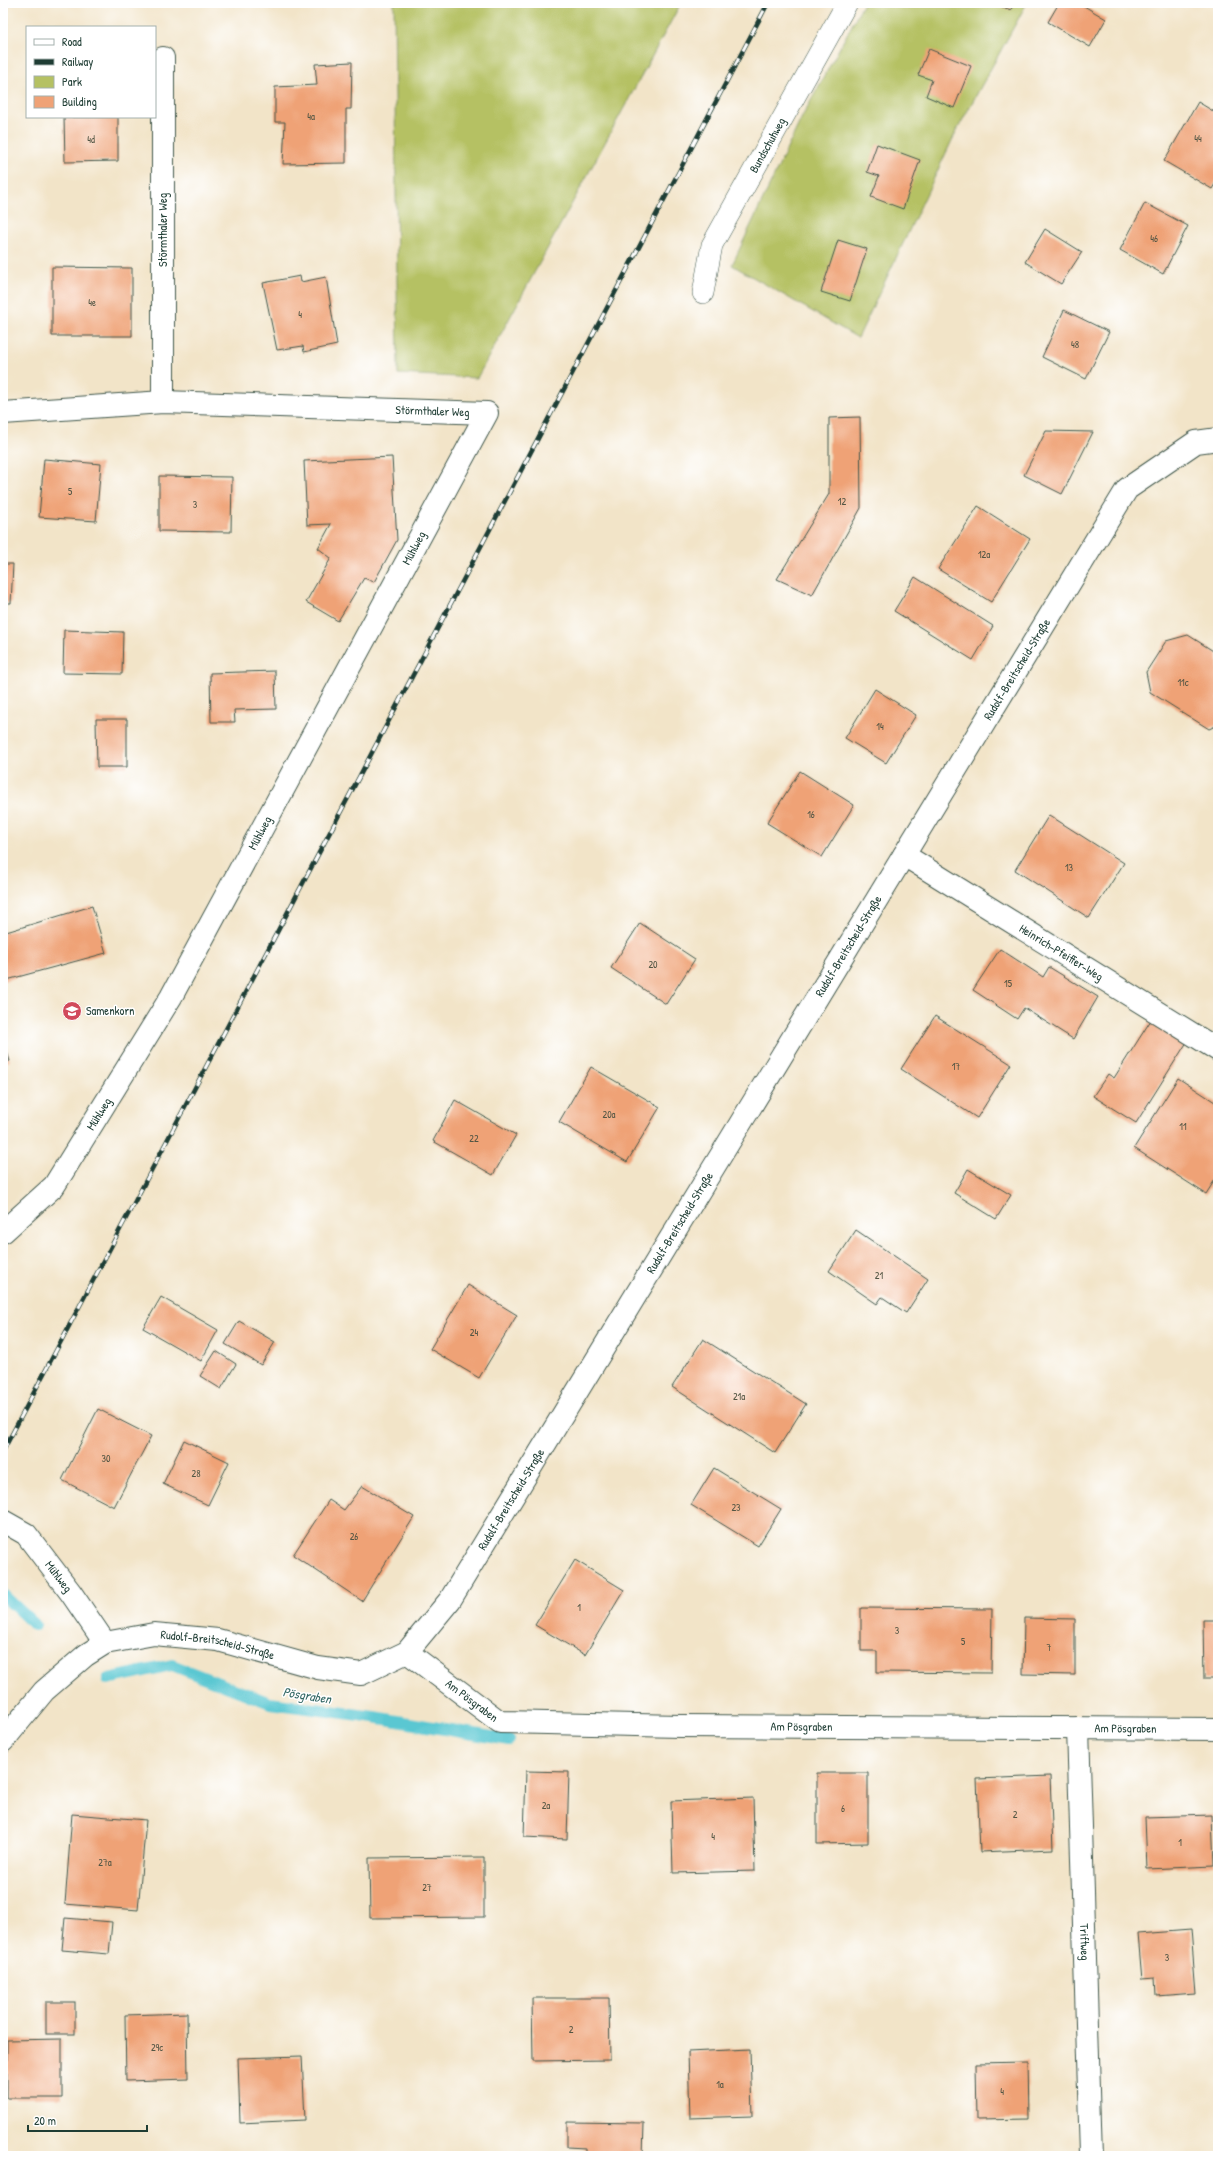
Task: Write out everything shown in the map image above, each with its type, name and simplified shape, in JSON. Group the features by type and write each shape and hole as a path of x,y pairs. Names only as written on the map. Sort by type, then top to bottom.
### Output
{"street":[{"name":"Störmthaler Weg","path":"163,58 163,402"},
{"name":"Störmthaler Weg","path":"3,413 163,402 487,414"},
{"name":"Mühlweg","path":"3,1232 54,1186 171,997 487,414"},
{"name":"Rudolf-Breitscheid-Straße","path":"3,1741 44,1691 86,1655 105,1643 154,1634 218,1640 318,1668 361,1674 407,1652 450,1600 1127,489 1196,442 1218,438"},
{"name":"Heinrich-Pfeiffer-Weg","path":"904,856 1218,1050"},
{"name":"Mühlweg","path":"3,1520 26,1534 71,1593 105,1643"},
{"name":"Am Pösgraben","path":"407,1652 500,1722 688,1726 1218,1729"},
{"name":"Triftweg","path":"1078,1728 1091,2156"}],"lane":[{"name":"Bundschuhweg","path":"703,293 712,245 847,3"}],"green space":[{"path":"394,3 681,3 477,378 398,374"},
{"path":"864,3 1027,3 956,132 858,338 732,265 802,117"}],"building":[{"path":"991,3 1014,3 1011,10"},
{"path":"1059,3 1079,3 1106,19 1090,47 1048,22"},
{"path":"929,49 971,66 954,108 926,96 932,80 918,75"},
{"path":"352,62 351,109 346,109 346,163 283,164 285,122 275,122 275,87 317,85 315,64"},
{"path":"1198,102 1218,114 1218,179 1212,189 1164,161"},
{"path":"64,118 118,118 118,161 65,162"},
{"path":"877,144 920,160 903,209 871,197 879,176 867,172"},
{"path":"1145,203 1188,226 1163,274 1120,250"},
{"path":"1045,229 1082,252 1061,284 1025,262"},
{"path":"838,240 867,249 850,301 821,292"},
{"path":"52,267 132,268 132,336 52,336"},
{"path":"300,276 301,282 326,277 337,345 304,352 303,346 277,350 263,283"},
{"path":"1064,310 1109,332 1086,379 1042,357"},
{"path":"860,417 861,508 812,595 777,579 829,494 829,418"},
{"path":"1046,431 1093,432 1062,494 1024,475"},
{"path":"392,457 397,540 374,582 364,578 338,621 306,602 331,558 318,548 331,524 307,525 304,461"},
{"path":"44,459 101,464 96,521 39,517"},
{"path":"159,476 232,477 231,532 159,531"},
{"path":"978,506 1030,539 991,602 938,569"},
{"path":"3,564 13,564 11,603 3,603"},
{"path":"915,577 993,626 973,660 894,611"},
{"path":"64,630 123,632 122,674 63,673"},
{"path":"1188,635 1218,654 1218,725 1209,729 1150,692 1146,672 1166,641"},
{"path":"275,671 276,709 234,710 235,722 211,722 210,673"},
{"path":"875,689 916,715 886,763 845,738"},
{"path":"96,719 127,719 127,767 97,767"},
{"path":"800,771 854,805 822,857 767,823"},
{"path":"1049,815 1124,863 1089,918 1015,870"},
{"path":"92,906 106,953 3,981 3,933"},
{"path":"640,923 695,959 666,1004 611,968"},
{"path":"1000,949 1043,977 1049,967 1098,997 1073,1039 1024,1008 1017,1019 973,990"},
{"path":"935,1016 1011,1064 977,1118 901,1069"},
{"path":"1151,1020 1187,1042 1136,1123 1093,1096 1108,1074 1114,1078"},
{"path":"3,1039 10,1061 3,1063"},
{"path":"591,1067 660,1107 627,1162 559,1122"},
{"path":"1178,1078 1218,1104 1218,1175 1206,1194 1134,1148"},
{"path":"455,1100 516,1135 493,1175 433,1141"},
{"path":"968,1169 1011,1195 996,1219 954,1193"},
{"path":"856,1230 928,1279 906,1313 882,1297 877,1304 829,1271"},
{"path":"468,1285 517,1315 479,1378 430,1349"},
{"path":"161,1297 218,1330 201,1361 143,1328"},
{"path":"239,1321 275,1342 261,1365 225,1344"},
{"path":"703,1339 806,1404 775,1453 672,1387"},
{"path":"216,1351 236,1364 221,1389 200,1376"},
{"path":"98,1409 151,1436 114,1507 62,1480"},
{"path":"184,1440 229,1462 208,1505 163,1484"},
{"path":"714,1468 781,1509 758,1546 691,1505"},
{"path":"362,1486 414,1517 362,1601 293,1555 329,1500 344,1510"},
{"path":"575,1560 624,1590 585,1655 535,1625"},
{"path":"861,1608 992,1609 991,1673 877,1672 877,1651 861,1651"},
{"path":"1024,1618 1075,1619 1075,1675 1023,1674"},
{"path":"1203,1620 1218,1620 1218,1679 1204,1679"},
{"path":"526,1771 569,1772 567,1839 524,1837"},
{"path":"817,1773 868,1773 868,1843 817,1844"},
{"path":"1050,1776 1053,1849 980,1852 977,1779"},
{"path":"753,1798 755,1871 673,1873 671,1801"},
{"path":"72,1814 146,1820 138,1910 65,1904"},
{"path":"1212,1815 1214,1866 1147,1869 1145,1817"},
{"path":"484,1857 484,1917 370,1918 369,1858"},
{"path":"65,1918 112,1922 109,1954 62,1950"},
{"path":"1191,1930 1196,1993 1156,1996 1155,1979 1142,1980 1138,1934"},
{"path":"532,1998 609,1998 610,2060 533,2061"},
{"path":"46,2002 75,2002 75,2034 46,2034"},
{"path":"187,2013 188,2079 126,2081 125,2015"},
{"path":"62,2039 62,2098 7,2098 7,2040"},
{"path":"750,2049 752,2116 690,2118 688,2052"},
{"path":"302,2056 305,2120 240,2123 238,2058"},
{"path":"1028,2062 1029,2119 977,2120 976,2063"},
{"path":"567,2122 644,2123 643,2156 585,2156 585,2148 567,2147"}],"waterway":[{"name":"Pösgraben","path":"3,1595 35,1625"},
{"name":"Pösgraben","path":"108,1679 172,1665 270,1703 374,1717 509,1740"}],"railway":[{"path":"3,1451 768,3"}],"place":[{"name":"Samenkorn","path":"72,1011"}]}
